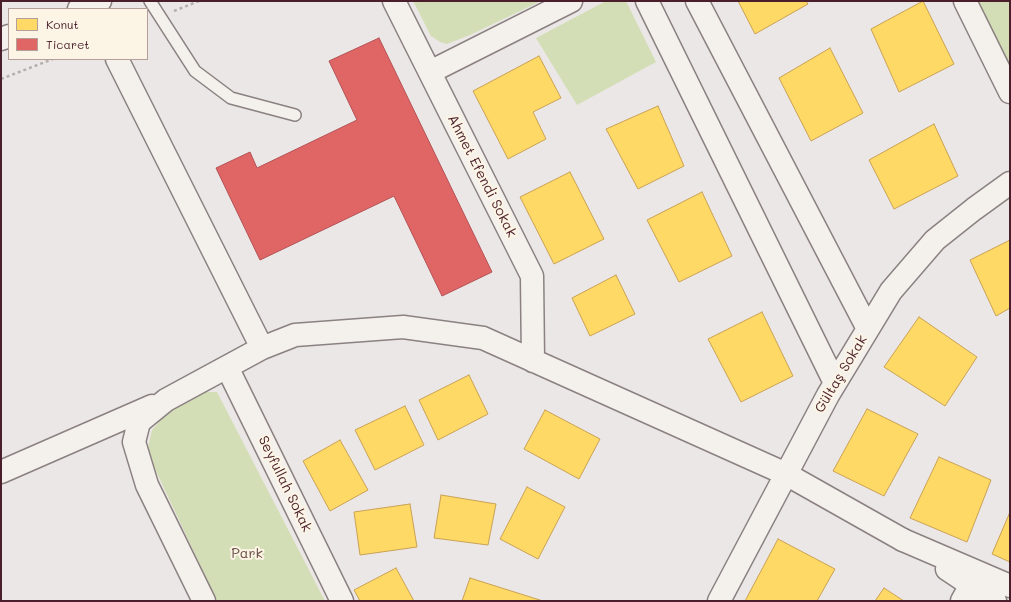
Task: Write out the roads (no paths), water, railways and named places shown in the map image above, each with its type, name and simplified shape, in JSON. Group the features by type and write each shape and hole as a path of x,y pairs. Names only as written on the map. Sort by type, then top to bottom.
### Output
{"main road":[{"name":"Ahmet Efendi Sokak","path":"394,1 532,276 533,361"},
{"path":"430,72 571,1"},
{"path":"647,1 835,383"},
{"path":"698,1 868,329"},
{"path":"965,1 1010,92"},
{"path":"118,60 262,348"},
{"name":"Gültaş Sokak","path":"720,601 835,383 891,291 935,240 1010,183"},
{"path":"1,472 166,400 262,348 295,335 403,327 483,338 786,474 903,540 1010,586"},
{"name":"Seyfullah Sokak","path":"227,367 342,601"},
{"path":"166,400 139,422 134,442 147,486 204,601"},
{"path":"903,540 967,593 995,601"}],"lane":[{"path":"150,1 195,71 231,98 295,115"}],"park label":[{"name":"Park","path":"247,554"}]}
